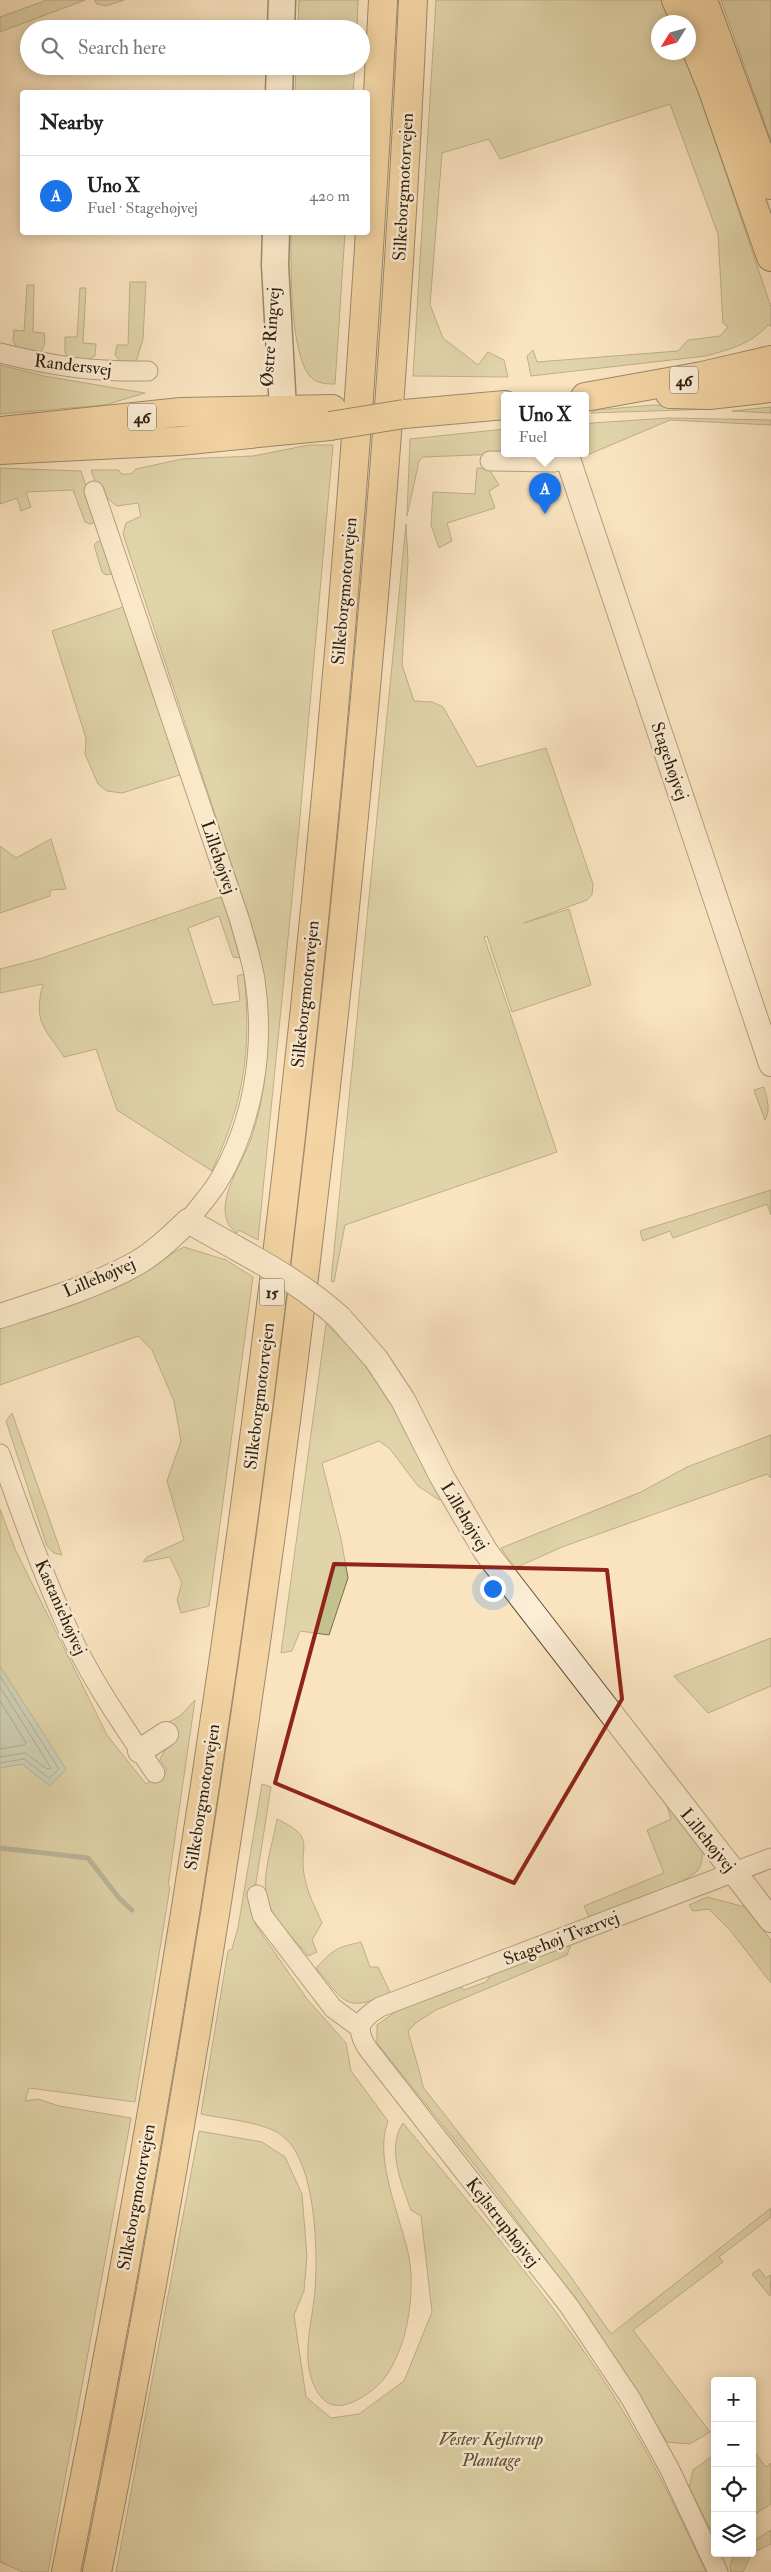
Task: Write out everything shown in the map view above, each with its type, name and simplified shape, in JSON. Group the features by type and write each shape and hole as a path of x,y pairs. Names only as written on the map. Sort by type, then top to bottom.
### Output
{"main road":[{"path":"281,20 282,0"},
{"name":"Silkeborgmotorvejen","path":"66,2572 154,2094 216,1706 267,1331 309,966 343,609 368,273 383,0"},
{"name":"Silkeborgmotorvejen","path":"97,2572 184,2102 249,1689 299,1318 325,1106 362,739 401,228 413,0"},
{"path":"676,0 683,15"},
{"path":"703,0 771,185"},
{"path":"696,49 771,225"},
{"path":"279,90 280,75"},
{"path":"712,88 771,257"},
{"name":"Østre Ringvej","path":"273,418 276,235"},
{"name":"46","path":"597,396 771,360"},
{"name":"46","path":"597,396 709,394 771,388"},
{"name":"46","path":"0,431 181,412 273,418 331,418 407,414 501,405"},
{"name":"46","path":"0,448 179,441 273,418"}],"street":[{"name":"Randersvej","path":"0,353 46,364 95,370 148,370"},
{"name":"Stagehøjvej","path":"490,461 554,462 565,457"},
{"name":"Stagehøjvej","path":"567,457 771,1064"},
{"name":"Lillehøjvej","path":"0,1316 101,1280 138,1262 164,1243 188,1221 218,1182 240,1139 253,1092 258,1043 255,980 240,921 94,491"},
{"name":"Lillehøjvej","path":"188,1221 283,1274 315,1296 340,1318 376,1359 403,1400 442,1477 486,1552 771,1920"},
{"name":"Kastaniehøjvej","path":"0,1454 39,1560 68,1630 109,1704 155,1773"},
{"path":"140,1751 166,1734"},
{"name":"Stagehøj Tværvej","path":"360,2028 366,2015 380,2008 771,1858"},
{"path":"257,1895 262,1915 333,2008 360,2028"},
{"name":"Kejlstruphøjvej","path":"360,2028 363,2041 368,2049 570,2306 631,2399 669,2468 718,2572"}],"highlighted area":[{"path":"334,1564 607,1570 622,1699 514,1883 275,1783"}],"green space":[{"path":"47,0 85,0 32,20 20,20 20,24 0,32 0,17"},
{"path":"94,0 124,0 106,6 97,4"},
{"path":"299,0 358,0 357,20 298,20"},
{"path":"436,0 661,0 668,15 651,15 651,60 687,60 689,64 771,307 771,326 768,325 755,337 740,345 706,356 531,376 527,356 533,350 537,362 678,351 688,340 720,336 728,327 723,323 718,234 670,104 500,159 489,139 442,153 430,305 443,338 478,365 488,352 504,360 508,377 413,376"},
{"path":"721,0 771,0 771,141"},
{"path":"296,75 354,75 353,90 295,90"},
{"path":"291,235 345,235 335,384 321,383 313,379 305,369 299,353 295,333"},
{"path":"130,282 146,282 143,339 136,362 122,363 115,355 117,345 128,345"},
{"path":"27,285 34,285 33,332 44,333 45,343 42,350 35,354 19,350 13,341 14,330 24,331"},
{"path":"80,288 86,288 83,343 96,344 95,356 85,361 70,359 65,353 65,337 77,337"},
{"path":"0,365 44,376 145,393 105,405 0,414"},
{"path":"654,405 713,409 591,413 596,410"},
{"path":"771,407 771,413 732,411"},
{"path":"669,418 771,420 771,425 670,420 589,454 589,424"},
{"path":"501,429 501,454 423,457 419,461 407,516 410,439"},
{"path":"309,445 333,445 299,828 258,1240 239,1230 237,1233 228,1224 225,1213 230,1186 252,1136 264,1087 268,1038 267,1013 265,988 256,939 123,534 126,523 141,516 138,503 117,506 101,490 91,470 119,470 121,474 131,474 136,469 182,459 253,456"},
{"path":"0,468 81,471 96,516 95,522 90,524 85,522 73,490 26,492 31,507 21,511 17,498 0,504"},
{"path":"477,468 489,469 499,485 489,491 495,508 447,523 452,541 439,548 431,525 433,492 475,494"},
{"path":"406,524 408,561 402,665 414,701 432,702 443,707 477,767 546,748 593,884 592,895 587,900 524,923 569,909 591,985 512,1012 487,936 484,937 557,1152 345,1225 334,1282 331,1281"},
{"path":"104,540 113,568 111,574 106,575 102,572 94,545"},
{"path":"126,606 183,774 122,793 107,791 98,784 85,754 86,738 52,631"},
{"path":"51,839 66,889 50,890 50,896 0,913 0,846 16,858"},
{"path":"220,897 224,902 240,958 233,957 219,916 188,928 213,1005 240,1001 237,976 244,974 247,1027 243,1075 232,1121 212,1171 117,1110 96,1049 64,1057 46,1031 42,1024 39,1007 43,984 0,993 0,969 39,959"},
{"path":"764,1087 768,1108 765,1120 754,1090"},
{"path":"771,1190 771,1215 767,1204 673,1238 670,1231 643,1241 640,1231"},
{"path":"184,1247 226,1260 253,1277 209,1606 181,1613 177,1600 182,1583 170,1557 143,1562 147,1557 184,1540 167,1481 181,1441 174,1401 152,1350 138,1336 0,1385 0,1328 116,1288 139,1276"},
{"path":"326,1324 354,1350 387,1394 445,1497 439,1500 418,1486 390,1449 379,1441 322,1463 341,1539 348,1578 329,1635 300,1631 292,1651 281,1653"},
{"path":"12,1413 62,1555 54,1553 47,1546 6,1421"},
{"path":"771,1435 771,1478 767,1474 562,1547 515,1568 501,1548 641,1492 687,1467"},
{"path":"0,1509 15,1549 107,1735 146,1784 167,1770 160,1759 167,1746 163,1725 180,1716 195,1700 168,1886 170,1887 135,2102 29,2088 25,2101 38,2099 59,2106 131,2118 48,2572 23,2572 0,2562"},
{"path":"771,1638 771,1686 708,1713 674,1676"},
{"path":"262,1784 271,1787 254,1895 255,1924 307,1999 346,2043 351,2071 388,2121 384,2136 386,2170 409,2257 411,2290 409,2314 401,2346 395,2360 384,2379 374,2389 359,2399 343,2405 330,2404 323,2399 313,2383 310,2372 308,2348 315,2290 315,2232 309,2187 295,2150 284,2137 267,2128 256,2124 201,2114 228,1951 232,1949 238,1928"},
{"path":"667,1806 703,1851 701,1863 697,1871 686,1879 660,1891 589,1917 584,1906 664,1873 647,1830 671,1819"},
{"path":"277,1819 298,1832 302,1838 304,1844 303,1867 305,1879 322,1923 312,1940 317,1952 308,1956 279,1922 267,1900 266,1870"},
{"path":"707,1897 745,1907 771,1940 771,1983 730,1930 709,1909 693,1911 689,1905"},
{"path":"361,1942 370,1967 378,1967 391,1994 363,2003 354,2003 341,1997 316,1968 336,1950"},
{"path":"571,1945 567,1955 436,2010 417,2022 408,2031 423,2087 566,2270 611,2334 771,2208 771,2217 719,2257 723,2262 633,2330 710,2432 690,2444 667,2442 588,2316 485,2178 377,2043 377,2025 398,2010 460,1986 464,1990 486,1982 491,1975"},
{"name":"Vester Kejlstrup Plantage","path":"403,2123 529,2277 599,2373 629,2421 656,2470 706,2572 116,2572 199,2131 262,2142 285,2157 302,2194 307,2256 304,2291 294,2315 306,2397 331,2418 359,2414 404,2381 432,2312 421,2216 411,2210 397,2166 396,2144 398,2133"},
{"path":"759,2269 766,2278 771,2275 770,2296 752,2274"},
{"path":"756,2454 766,2467 771,2463 771,2504 756,2513"},
{"path":"711,2457 711,2529 689,2487 693,2470"},
{"path":"771,2530 771,2544 756,2551 756,2539"},
{"path":"733,2557 750,2557 743,2572 731,2572 730,2566"}],"water":[{"path":"0,1666 66,1769 50,1786 22,1764 0,1768"}],"waterway":[{"path":"0,1848 88,1858 119,1898 132,1910"}],"place":[{"name":"Uno X","path":"545,514"}]}
